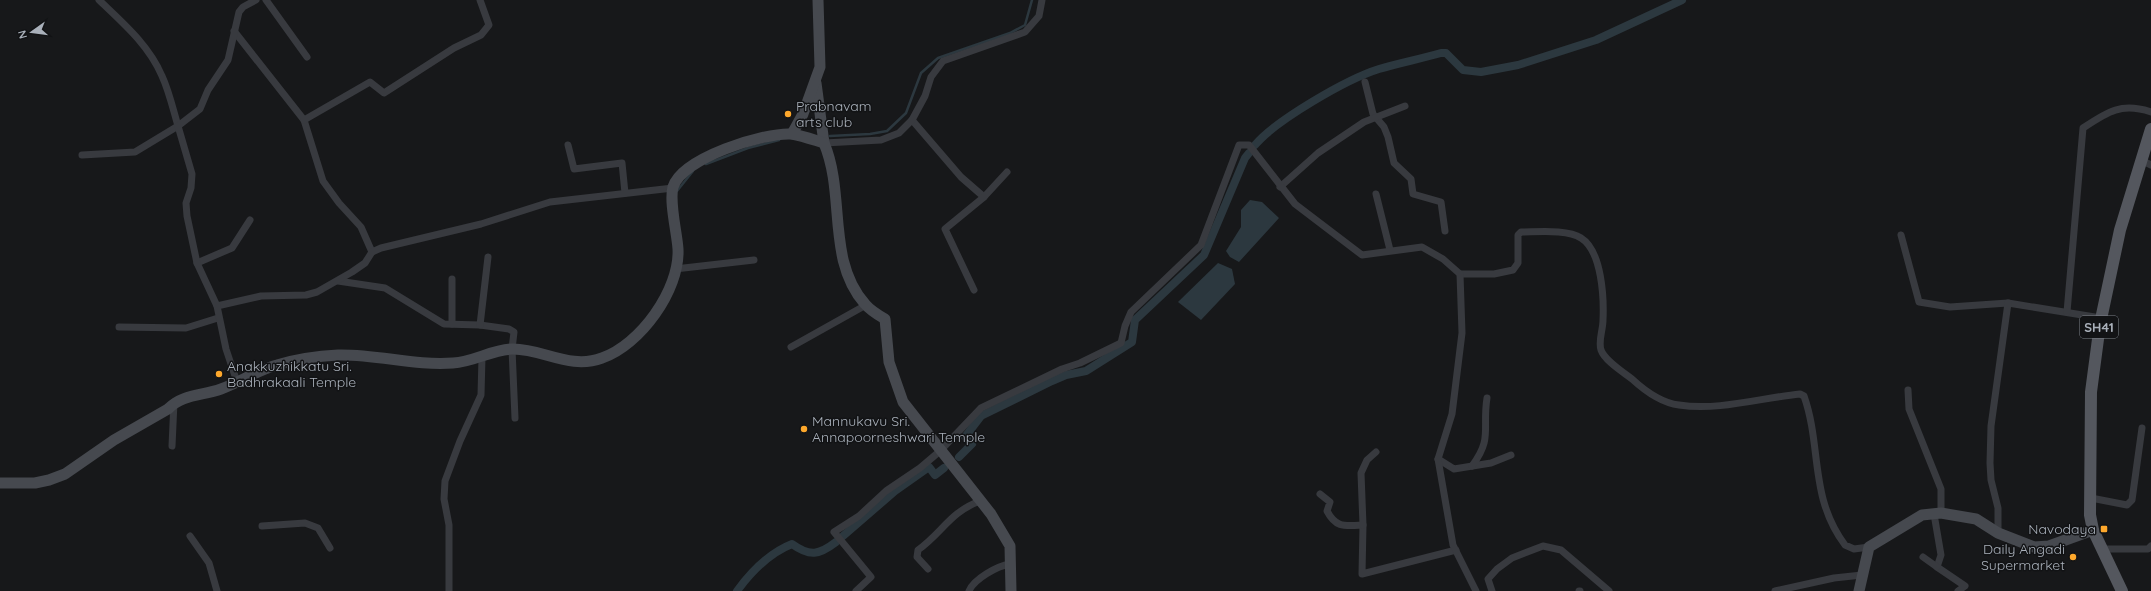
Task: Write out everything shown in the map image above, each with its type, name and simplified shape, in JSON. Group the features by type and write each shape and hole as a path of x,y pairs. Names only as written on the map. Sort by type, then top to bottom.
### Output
{"main road":[{"path":"792,134 803,114 820,67 818,0"},
{"path":"816,81 824,143 829,157 837,200 841,254 848,281 866,305 885,319 889,362 903,402 942,454 991,514 1010,546 1011,591"},
{"name":"SH41","path":"2122,591 2093,530 2090,515 2091,392 2101,318 2120,230 2146,162 2151,129"},
{"path":"0,483 35,483 65,474 114,440 168,409 174,402 189,396 218,390 276,365 317,357 340,355 454,364 512,349 565,361 583,362 601,359 617,352 645,326 670,288 678,251 673,188 679,176 689,166 719,151 771,135 792,134 824,143"},
{"path":"1859,591 1869,547 1922,515 1937,514 1976,518 1998,533 2034,547 2049,546 2093,530"}],"street":[{"path":"98,0 128,28 156,65 162,76 192,174 191,188 186,202 186,209 197,263 217,306 218,318 237,382"},
{"path":"82,155 135,152 178,126 200,109 208,90 228,60 239,12 243,6 256,0"},
{"path":"266,0 307,57"},
{"path":"304,120 370,82 384,93 454,48 481,35 489,25 480,0"},
{"path":"824,143 889,138 899,133 912,120 925,96 931,78 943,62 1025,32 1039,16 1042,0"},
{"path":"234,31 304,120 323,181 339,203 362,227 372,252"},
{"path":"1365,82 1373,114 1377,117 1388,136 1394,163 1411,179 1413,194 1441,202 1445,231"},
{"path":"1280,187 1318,153 1364,122 1405,106"},
{"path":"2067,312 2083,128 2106,112 2135,107 2151,112"},
{"path":"912,120 961,177 984,197"},
{"path":"568,145 574,169 622,163 624,193"},
{"path":"856,591 871,577 834,532 859,516 886,491 942,454 981,408 1062,369 1080,363 1121,343 1125,326 1131,312 1201,245 1239,145 1249,145 1280,187 1295,204 1362,255 1390,250 1422,247 1443,259 1460,274 1494,274 1513,270 1518,265 1518,235 1521,232 1558,232 1580,237 1592,250 1598,268 1603,303 1600,345 1603,354 1644,390 1675,404 1719,406 1763,398 1800,394 1804,396 1812,433 1818,482 1824,508 1845,545 1854,549 1869,547"},
{"path":"974,290 945,229 984,197 1007,172"},
{"path":"217,306 261,296 306,295 317,292 338,281 365,263 372,252 481,224 550,202 673,188"},
{"path":"1376,194 1390,250"},
{"path":"197,263 232,248 250,220"},
{"path":"1901,235 1919,302 1950,307 2008,303 2101,318"},
{"path":"480,325 488,257"},
{"path":"675,269 754,260"},
{"path":"1460,274 1462,334 1452,414 1438,459 1453,545 1476,591"},
{"path":"452,279 452,324"},
{"path":"338,281 385,288 434,320 444,324 480,325 509,329 514,332 512,349 515,418"},
{"path":"1998,533 1998,508 1991,480 1990,426 2008,303"},
{"path":"791,347 866,305"},
{"path":"119,327 186,328 218,318"},
{"path":"449,591 449,525 444,499 445,481 460,441 481,395 482,357"},
{"path":"1908,390 1909,409 1941,489 1937,514 1941,555 1937,567"},
{"path":"1472,466 1482,452 1487,436 1484,418 1487,398"},
{"path":"172,446 174,402"},
{"path":"2091,498 2127,505 2130,504 2132,500 2142,428"},
{"path":"1376,452 1367,460 1362,473 1362,574 1456,550"},
{"path":"1438,459 1454,469 1491,463 1511,455"},
{"path":"1320,494 1330,502 1327,511 1332,521 1342,526 1363,525"},
{"path":"928,569 917,557 918,550 928,543 944,524 965,506 980,501"},
{"path":"262,526 305,523 318,528 330,548"},
{"path":"190,536 209,563 217,591"},
{"path":"1492,591 1488,579 1497,569 1512,558 1543,546 1561,550 1609,591"},
{"path":"2102,549 2148,549 2151,546"},
{"path":"1923,557 1964,586 1958,591"},
{"path":"969,591 972,585 1001,565 1010,564"},
{"path":"1775,591 1834,578 1862,575"}],"shaded area":[{"path":"1250,200 1262,202 1279,218 1239,262 1230,257 1226,251 1241,227 1241,210"},
{"path":"1218,263 1232,269 1235,284 1201,320 1178,302"}],"waterway":[{"path":"830,136 870,134 887,131 906,113 921,73 938,58 1010,33 1025,25 1032,0"},
{"path":"1255,145 1279,124 1313,101 1365,74 1379,69 1441,53 1446,53 1463,70 1481,72 1518,65 1596,40 1682,0"},
{"path":"706,164 748,148 779,140"},
{"path":"959,457 972,444 965,437 981,416 1052,381 1066,375 1086,371 1132,342 1135,320 1204,255 1245,158 1249,153"},
{"path":"677,191 693,171"},
{"path":"843,536 895,491 929,467 935,475 944,468"},
{"path":"737,591 748,577 768,558 792,544 804,551 814,553 824,550 836,542"}],"place":[{"name":"Prabnavam arts club","path":"788,114"},
{"name":"Anakkuzhikkatu Sri. Badhrakaali Temple","path":"219,374"},
{"name":"Mannukavu Sri. Annapoorneshwari Temple","path":"804,429"},
{"name":"Navodaya","path":"2104,529"},
{"name":"Daily Angadi Supermarket","path":"2073,557"}]}
